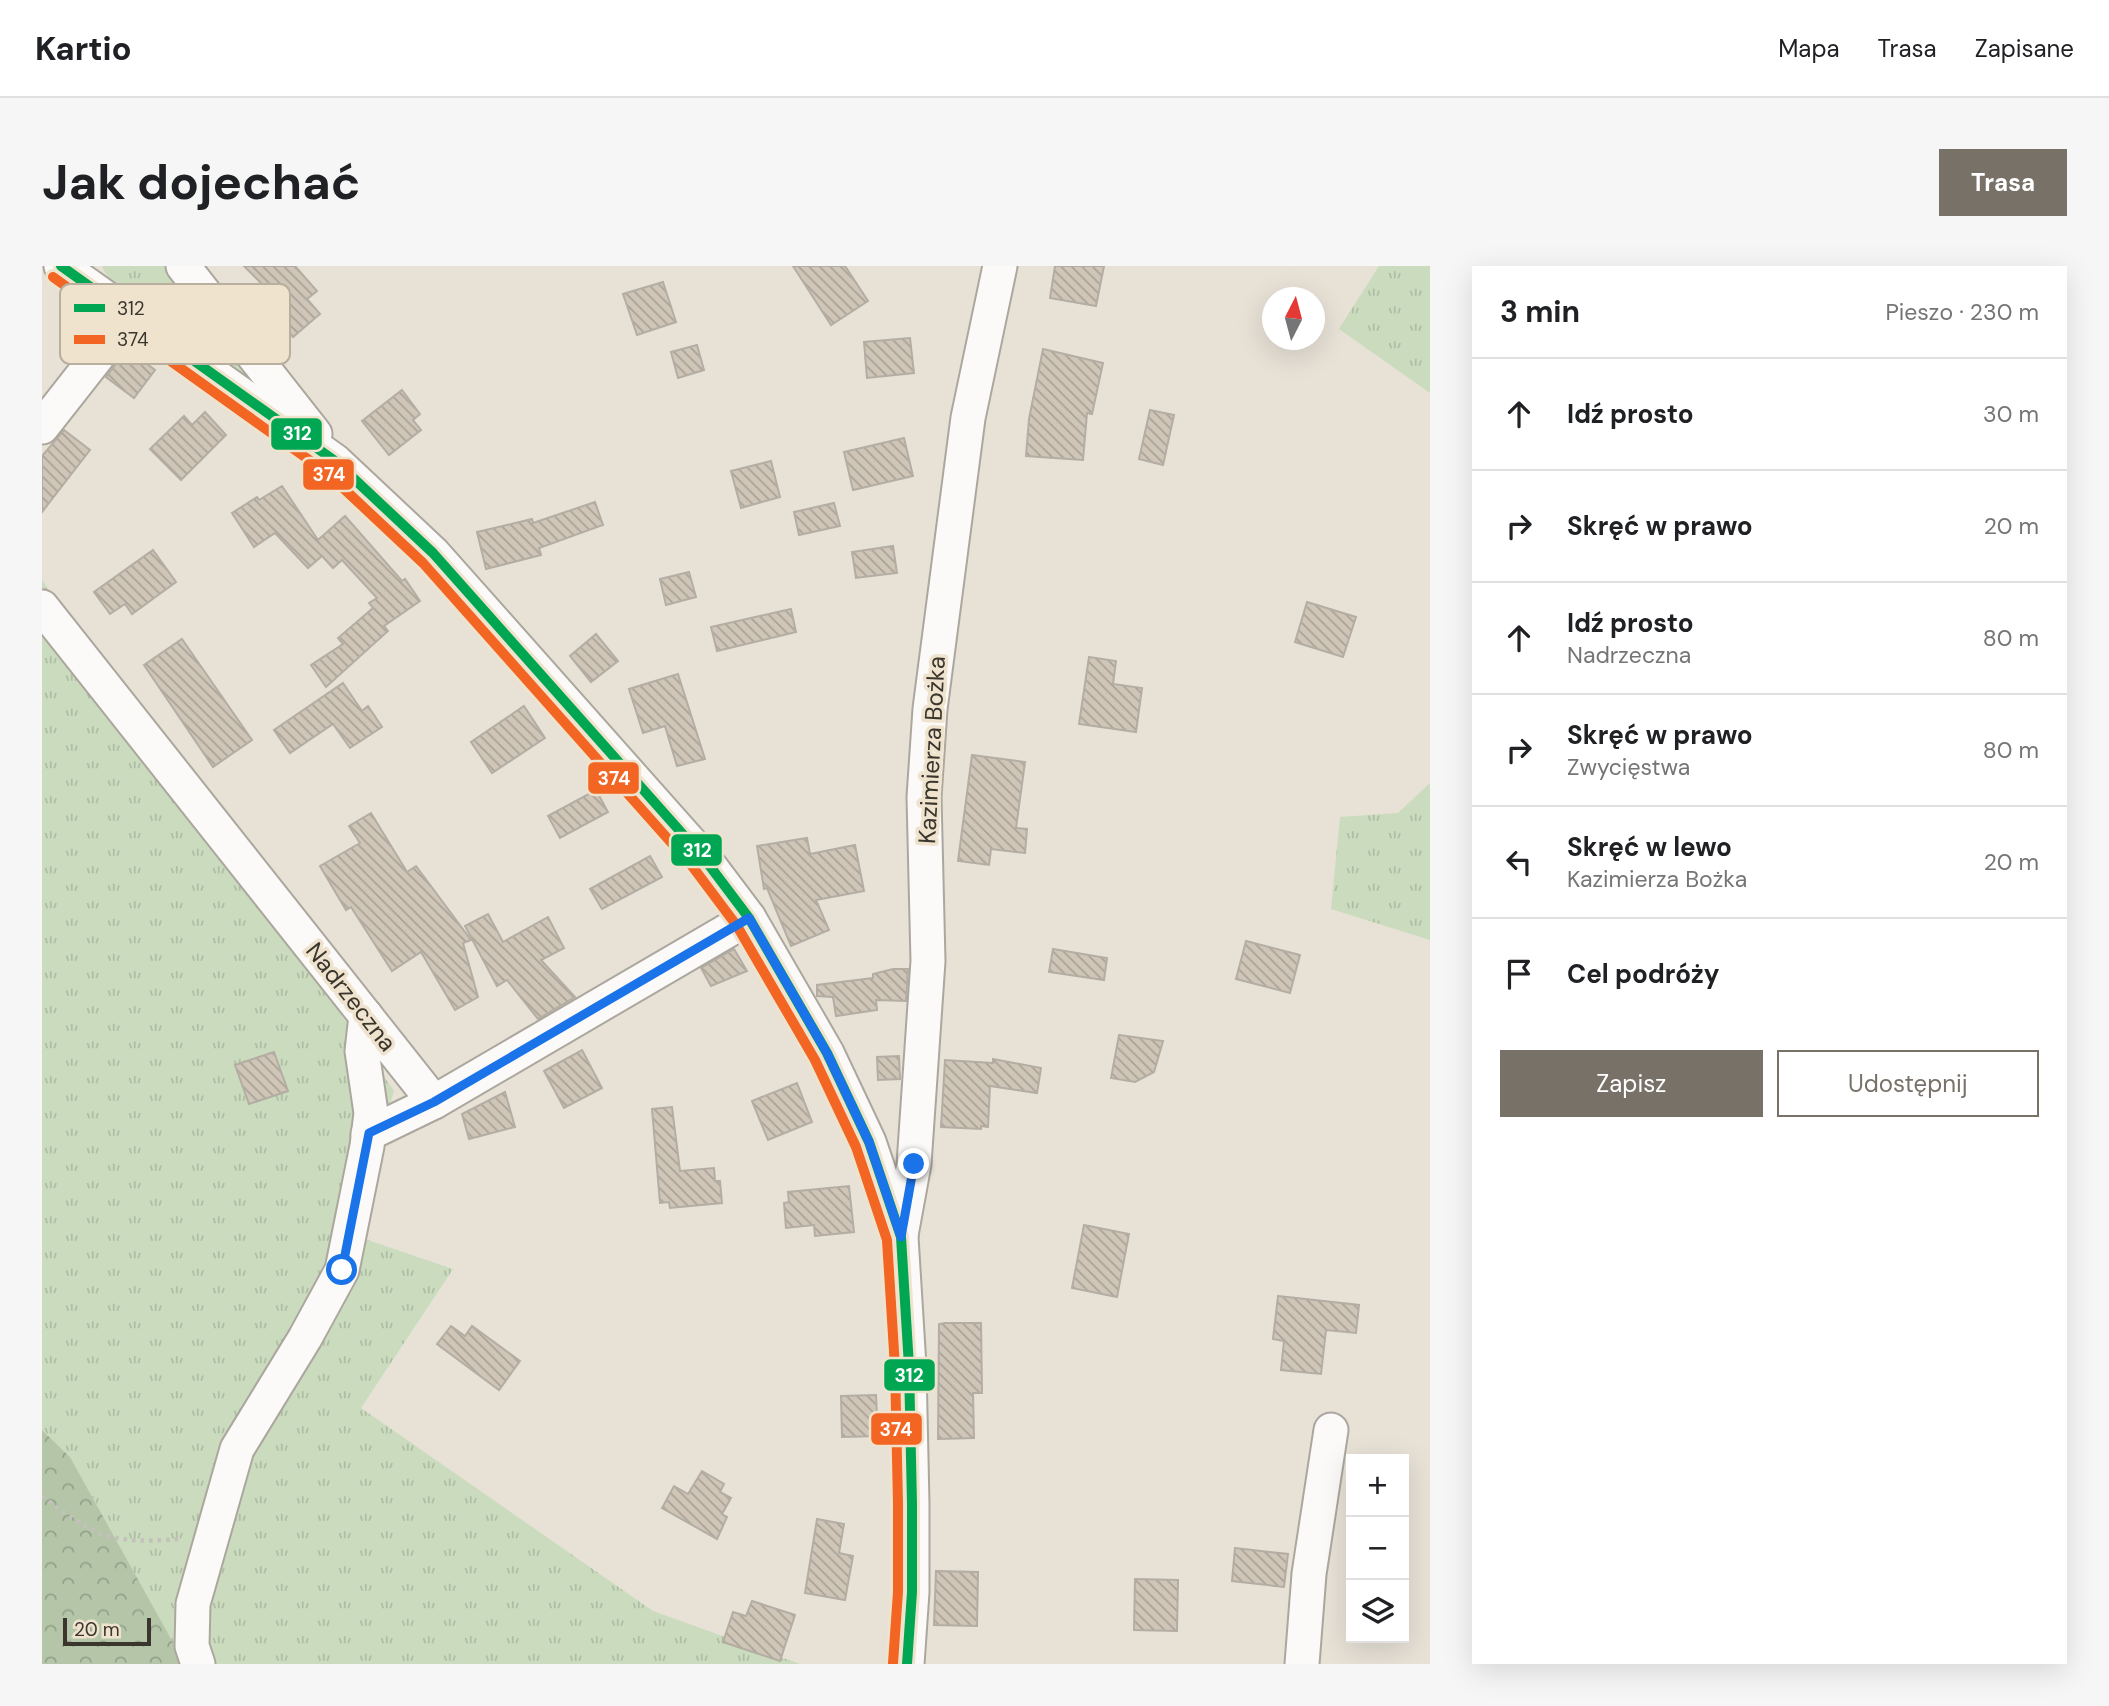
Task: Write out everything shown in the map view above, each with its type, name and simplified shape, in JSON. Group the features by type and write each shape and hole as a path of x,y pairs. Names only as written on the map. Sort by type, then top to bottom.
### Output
{"street":[{"path":"61,266 86,284"},
{"path":"183,266 197,284"},
{"name":"Kazimierza Bożka","path":"901,1237 914,1164 928,961 924,797 930,709 968,418 1000,266"},
{"path":"42,427 92,364"},
{"path":"199,364 335,461 433,553 695,846 749,918 827,1053 869,1142 901,1237 909,1366 912,1504 912,1592 907,1664"},
{"path":"259,364 335,461"},
{"name":"Nadrzeczna","path":"42,607 434,1102"},
{"path":"369,1133 434,1102 749,918"},
{"path":"198,1664 192,1646 193,1604 237,1449 305,1338 342,1270 371,1113 362,1051 366,1016"},
{"path":"1303,1664 1309,1574 1331,1430"}],"path":[{"path":"42,1496 62,1512 106,1536 152,1541 211,1536"}],"green space":[{"path":"102,266 170,266 185,284 117,284"},
{"path":"1379,266 1430,266 1430,393 1339,329"},
{"path":"226,364 250,364 258,374 254,385"},
{"path":"42,580 394,1091 376,1151 356,1236 453,1269 361,1408 653,1611 800,1664 185,1664 70,1457 42,1430"},
{"path":"1430,783 1430,940 1331,909 1340,817 1398,813"},
{"path":"42,1430 70,1457 185,1664 42,1664"}],"building":[{"path":"244,266 295,266 317,291 307,299 320,314 293,337 290,333 290,284 262,284"},
{"path":"793,266 845,266 868,301 831,325"},
{"path":"1055,266 1104,266 1096,306 1050,298"},
{"path":"663,282 676,322 637,335 623,294"},
{"path":"910,338 914,373 867,378 864,342"},
{"path":"697,345 704,370 678,378 671,352"},
{"path":"1043,349 1103,363 1092,414 1087,413 1083,460 1026,456 1029,419"},
{"path":"116,364 147,364 155,370 134,398 106,377"},
{"path":"402,390 420,414 413,420 421,430 389,455 362,421"},
{"path":"1150,410 1174,415 1163,465 1139,459"},
{"path":"205,412 226,435 181,480 150,449 184,416 192,425"},
{"path":"64,430 90,450 42,512 42,456"},
{"path":"904,438 913,476 853,490 844,452"},
{"path":"771,461 780,497 741,508 731,471"},
{"path":"282,486 318,540 345,516 402,581 405,579 420,601 384,626 388,631 326,687 311,665 343,644 338,638 373,608 369,603 377,598 342,560 333,568 322,556 308,568 275,533 254,547 232,513 257,497 259,500"},
{"path":"595,502 603,525 539,548 541,555 486,569 477,532 532,519 533,523"},
{"path":"834,503 840,526 799,535 794,512"},
{"path":"893,546 897,573 856,578 852,552"},
{"path":"153,550 176,582 132,614 125,604 110,614 94,592"},
{"path":"689,572 696,597 666,605 660,579"},
{"path":"1307,602 1356,617 1343,657 1295,642"},
{"path":"791,609 796,632 717,651 711,627"},
{"path":"596,634 618,661 591,682 570,656"},
{"path":"182,639 252,740 213,767 144,665"},
{"path":"1089,657 1116,661 1113,684 1142,688 1136,732 1079,724"},
{"path":"678,674 705,759 677,766 665,726 643,733 629,689"},
{"path":"343,683 362,711 368,706 382,727 350,748 333,724 290,753 274,730"},
{"path":"524,706 545,738 492,773 471,742"},
{"path":"972,755 1025,762 1016,828 1027,829 1025,853 991,849 989,865 958,861"},
{"path":"596,790 608,812 560,838 548,816"},
{"path":"371,813 407,872 416,866 471,940 463,943 478,997 455,1010 421,952 392,971 351,907 346,910 320,866 360,843 349,826"},
{"path":"807,838 810,854 855,845 864,891 816,900 829,930 791,946 767,888 764,889 757,846"},
{"path":"650,856 662,877 602,909 590,889"},
{"path":"488,914 503,942 548,917 564,948 541,960 575,997 538,1019 507,980 497,986 465,926"},
{"path":"1246,941 1300,955 1290,993 1236,979"},
{"path":"734,949 747,971 711,986 701,968"},
{"path":"1053,949 1107,958 1104,980 1049,972"},
{"path":"893,969 908,969 906,1001 876,1000 877,1010 836,1016 833,997 817,996 817,985 873,978 873,974"},
{"path":"1119,1035 1163,1041 1154,1072 1135,1082 1111,1078"},
{"path":"582,1050 602,1088 564,1108 544,1071"},
{"path":"274,1052 288,1091 249,1104 235,1065"},
{"path":"899,1056 900,1079 878,1080 877,1057"},
{"path":"993,1059 1041,1068 1037,1093 990,1086 988,1127 941,1127 945,1060 993,1063"},
{"path":"797,1083 812,1122 768,1140 752,1101"},
{"path":"505,1092 515,1127 469,1139 462,1114"},
{"path":"672,1107 680,1171 714,1168 715,1181 720,1181 722,1203 670,1208 669,1202 660,1203 652,1109"},
{"path":"849,1186 854,1232 815,1236 814,1225 786,1228 784,1203 789,1202 788,1192"},
{"path":"1084,1225 1129,1234 1117,1297 1072,1288"},
{"path":"1278,1296 1359,1305 1356,1333 1326,1330 1321,1374 1281,1370 1284,1341 1273,1339"},
{"path":"981,1323 982,1393 973,1393 974,1438 938,1439 939,1324"},
{"path":"451,1326 465,1336 472,1326 520,1361 499,1390 437,1344"},
{"path":"876,1395 878,1436 842,1437 841,1396"},
{"path":"702,1471 724,1484 720,1492 731,1498 722,1514 727,1517 717,1539 662,1508 674,1486 688,1494"},
{"path":"817,1519 844,1524 839,1553 853,1556 845,1600 805,1593"},
{"path":"1235,1548 1288,1554 1284,1587 1232,1581"},
{"path":"936,1571 978,1572 977,1626 934,1625"},
{"path":"1135,1579 1178,1580 1177,1631 1134,1630"},
{"path":"752,1601 795,1615 780,1661 723,1642 733,1612 746,1616"}],"transit line":[{"name":"312","path":"61,266 86,284"},
{"name":"374","path":"53,277 63,284"},
{"name":"374","path":"175,364 326,472 423,563 692,866 737,926 815,1060 856,1147 887,1240 895,1367 898,1504 898,1592 893,1663"},
{"name":"312","path":"199,364 335,461 433,553 703,857 749,918 827,1053 869,1142 901,1237 909,1366 912,1504 912,1592 907,1664"}],"route":[{"path":"342,1270 369,1133 434,1102 749,918 827,1053 869,1142 901,1237 914,1164"}]}
